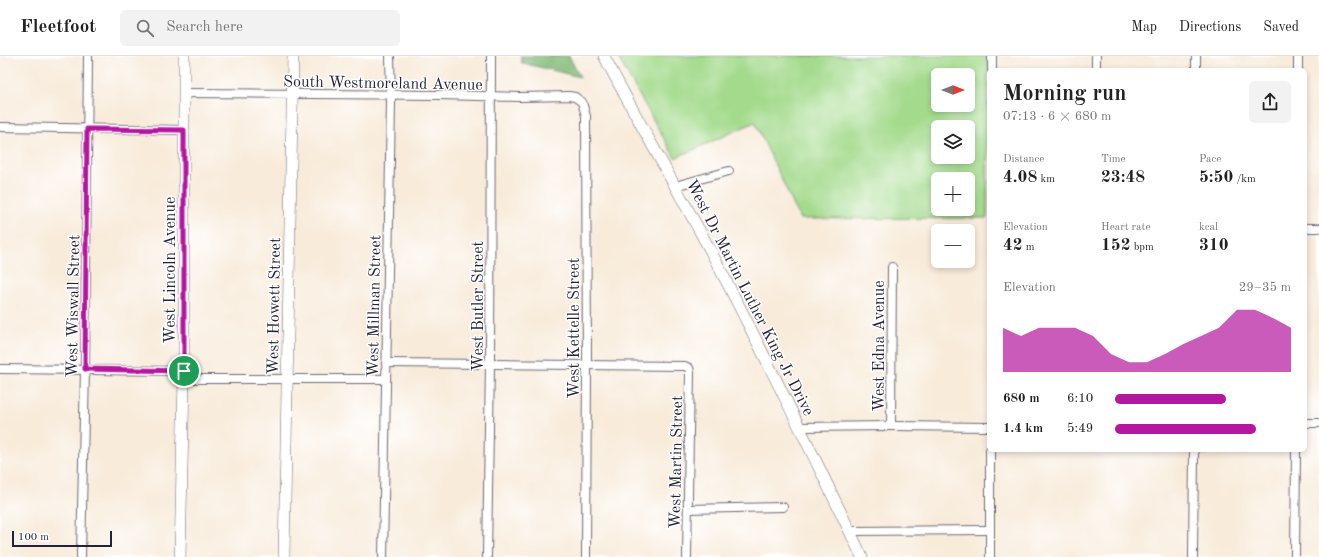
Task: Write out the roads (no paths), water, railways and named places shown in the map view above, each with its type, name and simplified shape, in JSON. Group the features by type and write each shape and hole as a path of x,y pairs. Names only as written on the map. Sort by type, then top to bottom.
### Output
{"main road":[{"name":"West Lincoln Avenue","path":"180,557 184,375 184,56"},
{"name":"West Howett Street","path":"284,557 293,56"},
{"name":"West Dr Martin Luther King Jr Drive","path":"604,56 676,186 738,304 800,427 862,557"}],"street":[{"name":"West Wiswall Street","path":"81,557 85,369 88,56"},
{"name":"West Millman Street","path":"382,557 391,95 390,56"},
{"name":"West Butler Street","path":"487,557 492,56"},
{"path":"992,56 992,68"},
{"path":"1096,56 1096,68"},
{"path":"1196,56 1196,68"},
{"path":"1298,56 1298,68"},
{"name":"South Westmoreland Avenue","path":"184,93 492,97 569,96 575,97 581,101"},
{"name":"West Kettelle Street","path":"581,101 585,108 586,116 586,557"},
{"path":"0,127 184,130"},
{"path":"676,186 729,171"},
{"path":"1307,228 1319,228"},
{"name":"West Edna Avenue","path":"891,426 892,267"},
{"path":"386,363 587,365"},
{"name":"West Martin Street","path":"587,365 685,366 689,368 687,557"},
{"path":"0,369 85,369 288,379 385,379"},
{"path":"1307,423 1319,423"},
{"path":"800,427 987,427"},
{"path":"990,452 990,557"},
{"path":"1193,557 1194,452"},
{"path":"1296,452 1296,557"},
{"path":"688,508 783,507"},
{"path":"850,531 990,530"}]}
